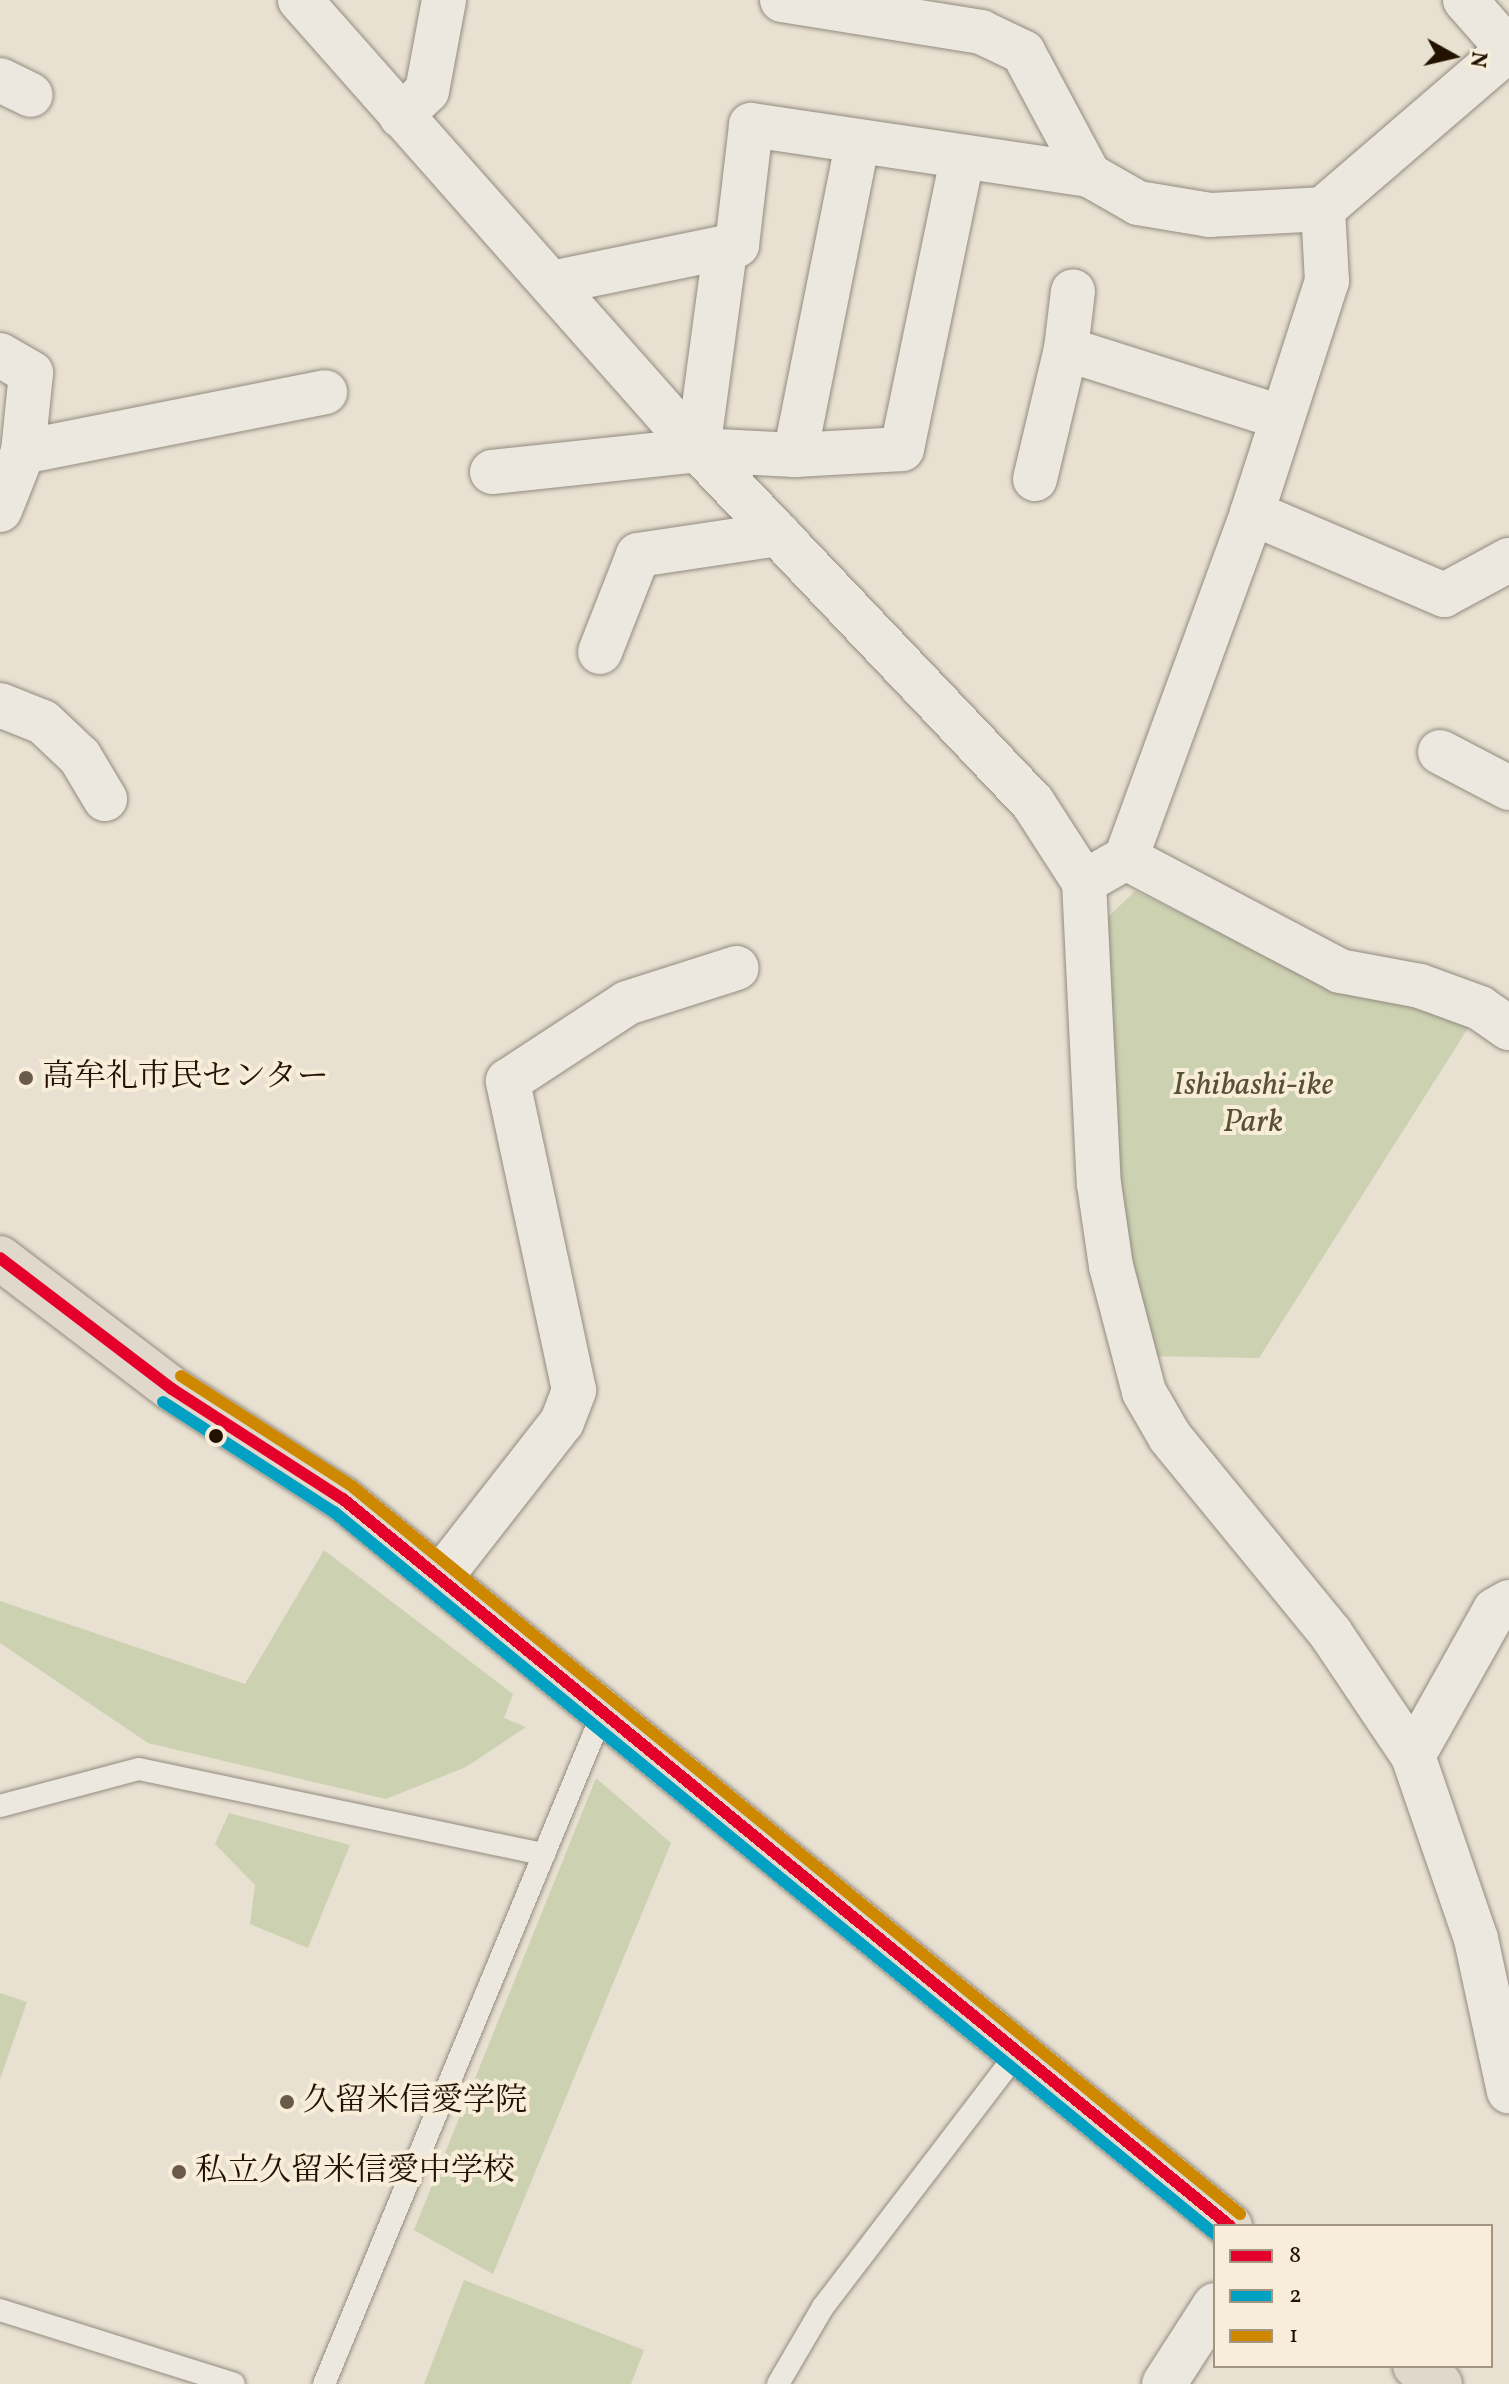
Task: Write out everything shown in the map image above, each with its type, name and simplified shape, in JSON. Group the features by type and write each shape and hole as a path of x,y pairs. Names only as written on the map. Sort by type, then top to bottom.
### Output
{"main road":[{"path":"0,1258 172,1389 343,1499 1228,2224"},
{"path":"1418,2368 1440,2384"}],"street":[{"path":"300,0 401,116 556,282 698,450 1033,803 1084,882 1099,1184 1111,1266 1144,1392 1170,1437 1331,1634 1413,1756 1476,1939 1509,2091"},
{"path":"401,116 427,91 444,0"},
{"path":"782,0 981,32 1023,52 1089,175"},
{"path":"556,282 737,245 751,125 962,160 1089,175 1138,203 1210,215 1323,209 1509,50 1465,0"},
{"path":"795,455 858,141"},
{"path":"492,472 698,450 795,455 902,449 962,160"},
{"path":"1084,882 1126,858 1252,513 1280,417 1327,281 1323,209"},
{"path":"698,450 725,249"},
{"path":"1035,479 1066,349 1073,291"},
{"path":"1066,349 1280,417"},
{"path":"0,355 31,373 23,452 0,510"},
{"path":"23,452 325,392"},
{"path":"1252,513 1444,595 1509,560"},
{"path":"600,652 638,555 778,534"},
{"path":"0,705 43,722 80,757 105,799"},
{"path":"1440,752 1509,788"},
{"path":"1126,858 1340,971 1420,986 1480,1008 1509,1028"},
{"path":"440,1578 562,1422 574,1390 508,1081 627,1003 737,968"},
{"path":"1413,1756 1495,1610 1509,1602"},
{"path":"1164,2384 1213,2308"}],"lane":[{"path":"324,2384 603,1712"},
{"path":"0,1806 139,1769 544,1854"},
{"path":"778,2384 823,2307 1019,2051"},
{"path":"0,2310 234,2384"}],"green space":[{"name":"Ishibashi-ike Park","path":"1135,891 1328,984 1472,1022 1259,1358 1146,1356 1113,1187 1104,921"},
{"path":"324,1550 513,1694 504,1718 526,1727 466,1767 386,1799 148,1743 0,1643 0,1601 245,1684"},
{"path":"596,1778 671,1843 493,2274 414,2230"},
{"path":"229,1813 350,1845 308,1948 250,1924 255,1885 215,1844"},
{"path":"0,1993 27,2002 0,2079"},
{"path":"464,2280 644,2350 631,2384 424,2384"}],"transit line":[{"name":"8","path":"0,1258 172,1389 343,1499 1228,2224"},
{"name":"1","path":"181,1376 353,1487 1240,2214"},
{"name":"2","path":"163,1402 334,1512 1213,2232"}],"place":[{"name":"高牟礼市民センター","path":"26,1078"},
{"name":"久留米信愛学院","path":"287,2102"},
{"name":"私立久留米信愛中学校","path":"179,2172"}]}
